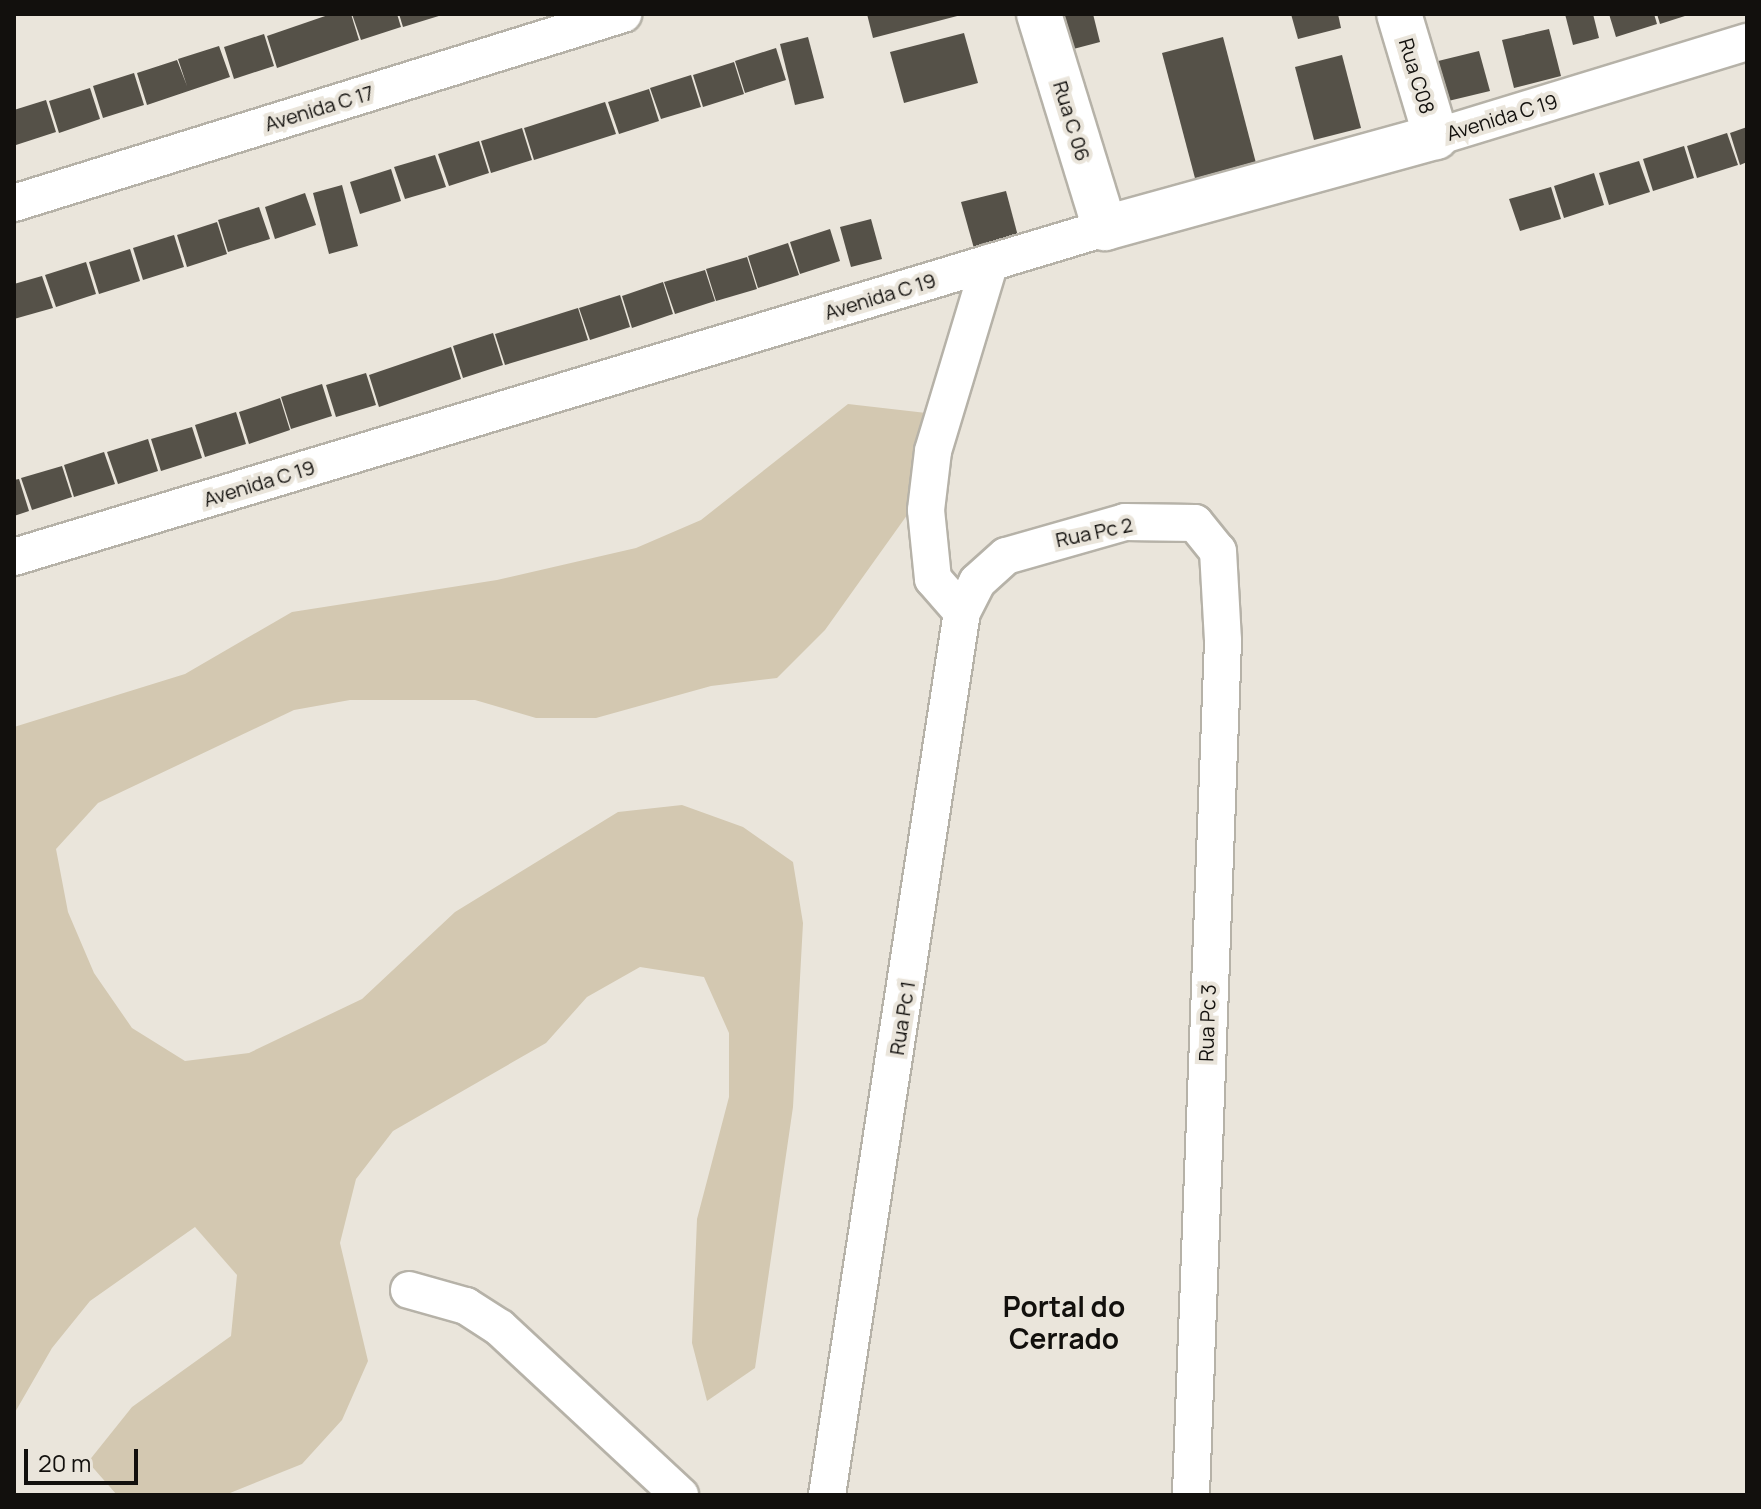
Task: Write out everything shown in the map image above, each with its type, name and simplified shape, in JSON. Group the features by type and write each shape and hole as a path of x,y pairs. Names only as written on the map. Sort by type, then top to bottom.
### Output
{"street":[{"name":"Avenida C 17","path":"14,203 623,14"},
{"name":"Rua C 06","path":"1039,14 1105,228"},
{"name":"Rua C08","path":"1399,14 1436,137"},
{"name":"Avenida C 19","path":"14,557 990,262 1436,137 1747,42"},
{"path":"962,612 933,579 926,510 933,451 990,262"},
{"name":"Rua Pc 2","path":"1006,556 1125,522 1195,523 1218,551"},
{"name":"Rua Pc 3","path":"1191,1495 1223,641 1218,551"},
{"name":"Rua Pc 1","path":"827,1495 962,612 977,582 1006,556"},
{"path":"409,1290 466,1306 500,1328 680,1495"}],"shaded area":[{"path":"848,404 935,414 935,476 825,630 777,678 711,686 596,718 536,718 475,700 350,700 294,710 98,803 56,849 68,912 94,973 132,1028 185,1061 249,1053 362,999 455,912 618,812 682,805 743,827 793,862 803,923 793,1107 755,1368 707,1401 692,1343 697,1219 729,1097 729,1033 704,977 640,967 587,997 546,1043 393,1131 356,1179 340,1243 368,1361 342,1420 302,1464 225,1495 117,1495 88,1462 132,1407 231,1336 237,1275 195,1227 90,1301 52,1348 14,1414 14,727 185,674 292,612 497,580 636,548 701,520"}],"building":[{"path":"331,14 351,14 359,40 277,68 267,36"},
{"path":"352,14 397,14 401,27 361,40"},
{"path":"399,14 442,14 442,15 403,27"},
{"path":"867,14 961,14 961,15 873,38"},
{"path":"1051,14 1093,14 1100,42 1062,52"},
{"path":"1291,14 1338,14 1341,28 1298,39"},
{"path":"1565,14 1593,14 1599,38 1573,45"},
{"path":"1609,14 1654,14 1657,24 1616,37"},
{"path":"1657,14 1688,14 1688,15 1660,24"},
{"path":"1549,29 1561,76 1514,88 1502,40"},
{"path":"964,33 978,83 904,103 890,52"},
{"path":"264,34 274,66 234,79 224,47"},
{"path":"808,37 824,98 795,105 780,44"},
{"path":"1223,37 1257,167 1196,182 1162,53"},
{"path":"219,46 230,77 147,105 137,73 177,60 187,86 178,59"},
{"path":"776,48 786,80 745,93 735,61"},
{"path":"1479,51 1490,91 1444,102 1434,62"},
{"path":"1342,55 1361,128 1314,140 1295,67"},
{"path":"734,62 744,94 703,107 693,75"},
{"path":"134,73 144,105 103,118 93,86"},
{"path":"691,75 701,107 661,119 650,88"},
{"path":"90,88 100,119 59,133 49,101"},
{"path":"649,89 659,121 619,134 608,102"},
{"path":"46,100 56,132 16,145 14,110"},
{"path":"605,102 616,134 534,160 524,128"},
{"path":"1747,127 1747,162 1740,165 1730,133"},
{"path":"522,128 532,160 491,173 481,141"},
{"path":"1727,133 1738,165 1697,178 1687,146"},
{"path":"479,141 489,173 449,186 438,154"},
{"path":"1684,146 1694,178 1653,191 1643,159"},
{"path":"435,155 446,187 405,199 394,167"},
{"path":"1639,161 1650,192 1609,205 1599,173"},
{"path":"391,169 401,201 360,214 350,182"},
{"path":"1594,173 1604,205 1564,218 1554,186"},
{"path":"342,185 358,246 329,254 313,193"},
{"path":"1551,187 1561,219 1520,231 1509,199"},
{"path":"1006,191 1019,240 975,252 961,202"},
{"path":"305,193 316,225 275,239 265,207"},
{"path":"259,207 270,239 228,252 218,220"},
{"path":"871,219 882,259 851,267 840,227"},
{"path":"217,222 227,254 187,267 177,235"},
{"path":"830,229 840,261 800,274 790,242"},
{"path":"174,235 184,267 143,280 133,248"},
{"path":"788,243 799,275 758,288 748,256"},
{"path":"130,249 140,281 99,294 89,262"},
{"path":"747,257 757,289 716,301 706,269"},
{"path":"86,262 96,294 56,307 45,275"},
{"path":"705,270 715,301 675,314 664,282"},
{"path":"42,276 53,308 14,319 14,284"},
{"path":"663,282 673,314 632,328 622,296"},
{"path":"620,295 630,327 590,340 579,308"},
{"path":"578,308 588,340 505,365 495,334"},
{"path":"493,333 503,365 463,378 453,346"},
{"path":"451,347 461,379 379,407 369,375"},
{"path":"366,373 376,405 336,417 326,385"},
{"path":"322,384 332,416 291,429 281,397"},
{"path":"280,398 290,430 249,444 239,412"},
{"path":"236,412 246,444 205,457 195,425"},
{"path":"192,427 202,458 161,471 151,439"},
{"path":"148,439 158,471 118,484 107,452"},
{"path":"104,452 115,484 74,497 64,465"},
{"path":"62,466 72,497 32,510 21,478"},
{"path":"19,479 29,511 14,516 14,480"}],"district":[{"name":"Portal do Cerrado","path":"1064,1322"}]}
